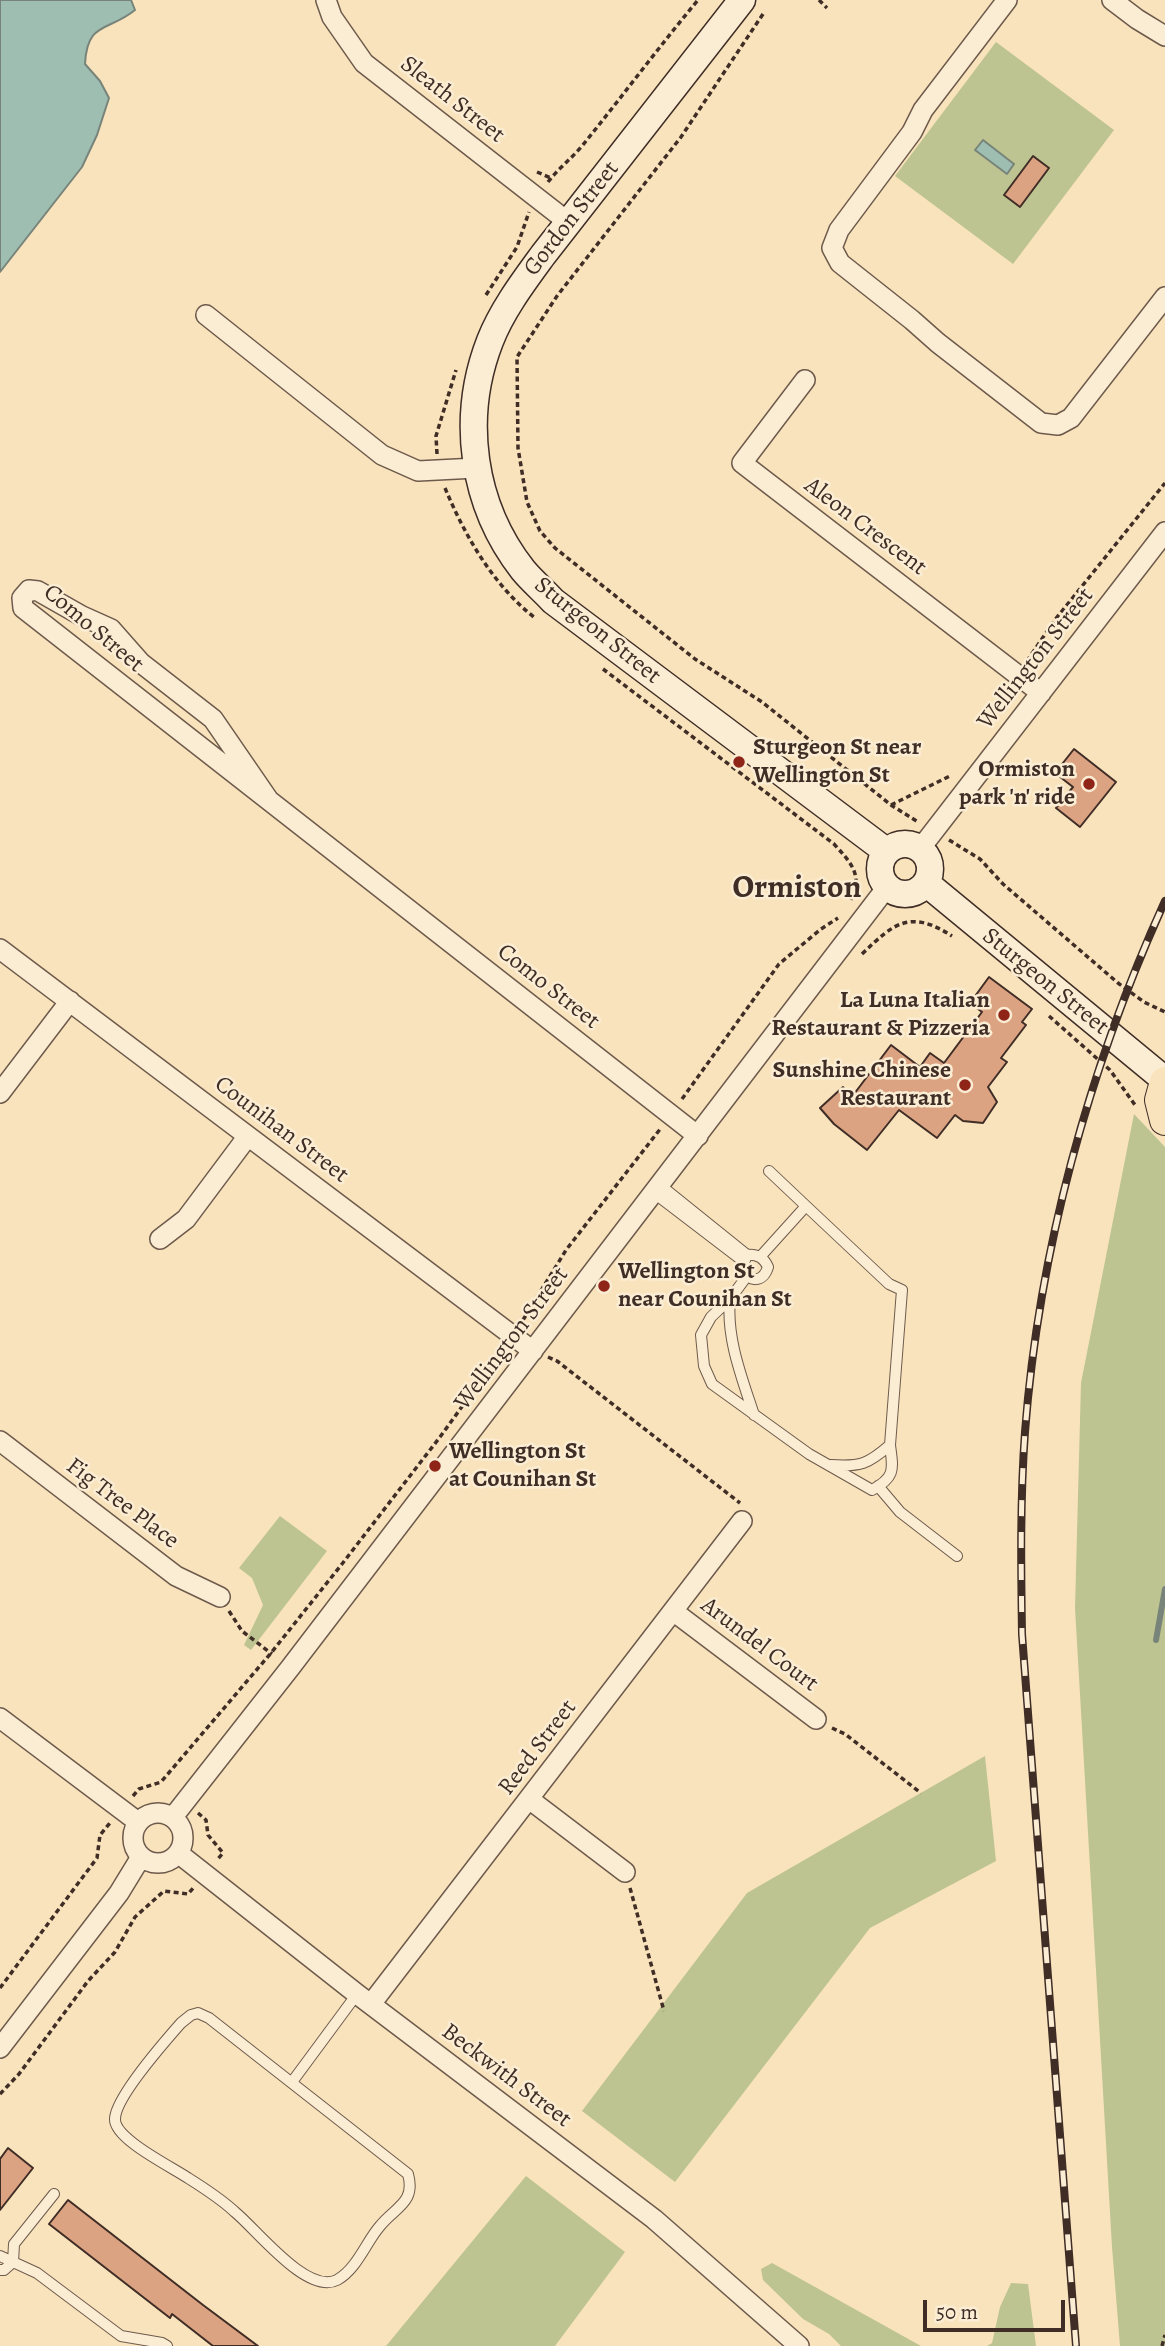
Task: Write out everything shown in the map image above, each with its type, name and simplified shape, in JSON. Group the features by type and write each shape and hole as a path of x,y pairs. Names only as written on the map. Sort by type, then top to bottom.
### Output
{"main road":[{"name":"Sturgeon Street","path":"1152,1116 1165,1081"}],"street":[{"name":"Sleath Street","path":"326,0 332,17 364,63 569,222"},
{"path":"1007,0 923,110 912,132 839,230 832,248 840,263 1041,423 1058,425 1071,418 1165,297"},
{"path":"1112,0 1165,36"},
{"name":"Gordon Street","path":"476,468 474,417 478,380 490,340 520,286 569,222 752,7"},
{"path":"206,315 382,455 418,471 476,468"},
{"name":"Aleon Crescent","path":"805,380 742,463 1041,693"},
{"name":"Sturgeon Street","path":"476,468 491,517 506,544 524,571 553,601 886,851"},
{"name":"Wellington Street","path":"926,840 1165,532"},
{"name":"Como Street","path":"268,799 213,719 141,663 111,629 38,591 29,590 22,598 23,608 698,1136"},
{"path":"926,840 924,853 929,864 926,883 908,894 893,892 887,887 879,870 886,851 902,844 926,840"},
{"name":"Sturgeon Street","path":"926,883 1165,1081"},
{"name":"Wellington Street","path":"173,1817 887,887"},
{"name":"Counihan Street","path":"0,949 533,1351"},
{"path":"0,1093 69,1001"},
{"path":"160,1239 186,1219 248,1136"},
{"name":"Fig Tree Place","path":"0,1441 176,1576 220,1597"},
{"name":"Reed Street","path":"364,1999 529,1799 743,1521"},
{"name":"Arundel Court","path":"673,1611 816,1719"},
{"path":"0,1718 138,1822"},
{"path":"529,1799 625,1872"},
{"path":"154,1813 173,1817 183,1834 183,1844 178,1853 171,1860 161,1863 150,1862 141,1857 133,1840 138,1822 154,1813"},
{"name":"Beckwith Street","path":"178,1853 364,1999 653,2219 799,2346"},
{"path":"0,2048 119,1893 141,1857"}],"lane":[{"path":"747,1276 730,1299 711,1317 701,1335 705,1366 712,1384 828,1465 872,1490 885,1482 893,1469 890,1445 902,1290 889,1284 769,1171"},
{"path":"657,1189 745,1258 761,1257 806,1206"},
{"path":"745,1258 742,1268 747,1276 759,1280 766,1275 768,1267 761,1257"},
{"path":"730,1299 730,1334 754,1415"},
{"path":"828,1465 851,1466 872,1461 890,1445"},
{"path":"878,1486 900,1512 957,1556"},
{"path":"292,2082 364,1999"},
{"path":"198,2013 209,2018 292,2082 400,2166 408,2174 411,2184 405,2203 380,2226 347,2272 326,2283 307,2277 275,2252 235,2212 128,2139 118,2130 114,2121 123,2100 150,2060 181,2023 198,2013"},
{"path":"0,2270 13,2262 15,2244 54,2194"},
{"path":"0,2256 37,2273 121,2336 167,2346"},
{"path":"113,2346 121,2336"}],"path":[{"path":"547,184 579,149 698,0"},
{"path":"819,0 827,8"},
{"path":"752,7 681,136 557,296 517,357 517,448 527,502 540,531 555,548 695,659 762,702 891,805 926,840 980,859 1003,884 1118,984 1143,1002 1165,1013"},
{"path":"533,170 551,178"},
{"path":"484,299 517,247 524,221 532,206"},
{"path":"457,367 436,436 437,470 481,559 522,607 539,620"},
{"path":"1017,675 1054,621 1165,483"},
{"path":"599,666 834,844 854,867 855,892 848,905"},
{"path":"891,805 954,774"},
{"path":"0,1988 97,1858 100,1835 139,1788 161,1782 271,1653 440,1437 513,1336 566,1250 724,1043 779,964 821,929 844,915"},
{"path":"860,955 878,939 906,921 933,925 953,937"},
{"path":"1046,1012 1054,1022 1110,1069 1152,1116"},
{"path":"533,1351 557,1362 750,1511 743,1521"},
{"path":"220,1597 242,1631 290,1668"},
{"path":"816,1719 845,1734 921,1793"},
{"path":"0,2094 27,2064 88,1981 115,1951 135,1917 164,1891 188,1894 223,1853 208,1835 206,1820 161,1782"},
{"path":"625,1872 664,2011"},
{"path":"1162,2346 1165,2335"}],"green space":[{"path":"996,42 1114,130 1013,264 895,176"},
{"path":"1134,1114 1165,1147 1165,2346 1120,2346 1075,1608 1081,1383"},
{"path":"280,1516 327,1551 251,1650 244,1645 263,1605 252,1578 239,1568"},
{"path":"985,1756 996,1861 870,1928 675,2182 582,2111 747,1893"},
{"path":"526,2176 625,2252 555,2346 386,2346"},
{"path":"772,2263 921,2346 841,2346 829,2334 803,2319 763,2280 761,2269"},
{"path":"1011,2283 1028,2284 1036,2346 987,2346 992,2343 1000,2307"}],"shaded area":[{"path":"0,0 131,0 135,10 101,29 90,41 85,64 100,81 109,98 97,135 82,167 0,272"},
{"path":"983,140 1014,164 1007,174 975,150"}],"building":[{"path":"1033,156 1049,168 1020,207 1004,195"},
{"path":"1074,749 1116,782 1080,827 1056,808 1073,787 1055,773"},
{"path":"989,977 1032,1009 1022,1022 1026,1025 1001,1058 1007,1062 988,1087 997,1102 983,1123 963,1121 955,1115 937,1138 899,1110 867,1150 834,1124 820,1108 843,1087 851,1098 891,1045 920,1067 930,1053 944,1063 982,1012 970,1003"},
{"path":"8,2148 33,2168 0,2210 0,2159"},
{"path":"68,2200 258,2346 213,2346 172,2314 170,2318 49,2224"}],"waterway":[{"path":"1156,1640 1165,1589"}],"railway":[{"path":"1076,2346 1022,1634 1023,1457 1042,1295 1072,1160 1113,1029 1165,901"}],"place":[{"name":"Sturgeon St near Wellington St","path":"739,762"},
{"name":"Ormiston park 'n' ride","path":"1089,784"},
{"name":"La Luna Italian Restaurant & Pizzeria","path":"1004,1015"},
{"name":"Sunshine Chinese Restaurant","path":"965,1085"},
{"name":"Wellington St near Counihan St","path":"604,1286"},
{"name":"Wellington St at Counihan St","path":"435,1466"}],"district":[{"name":"Ormiston","path":"797,889"}]}
